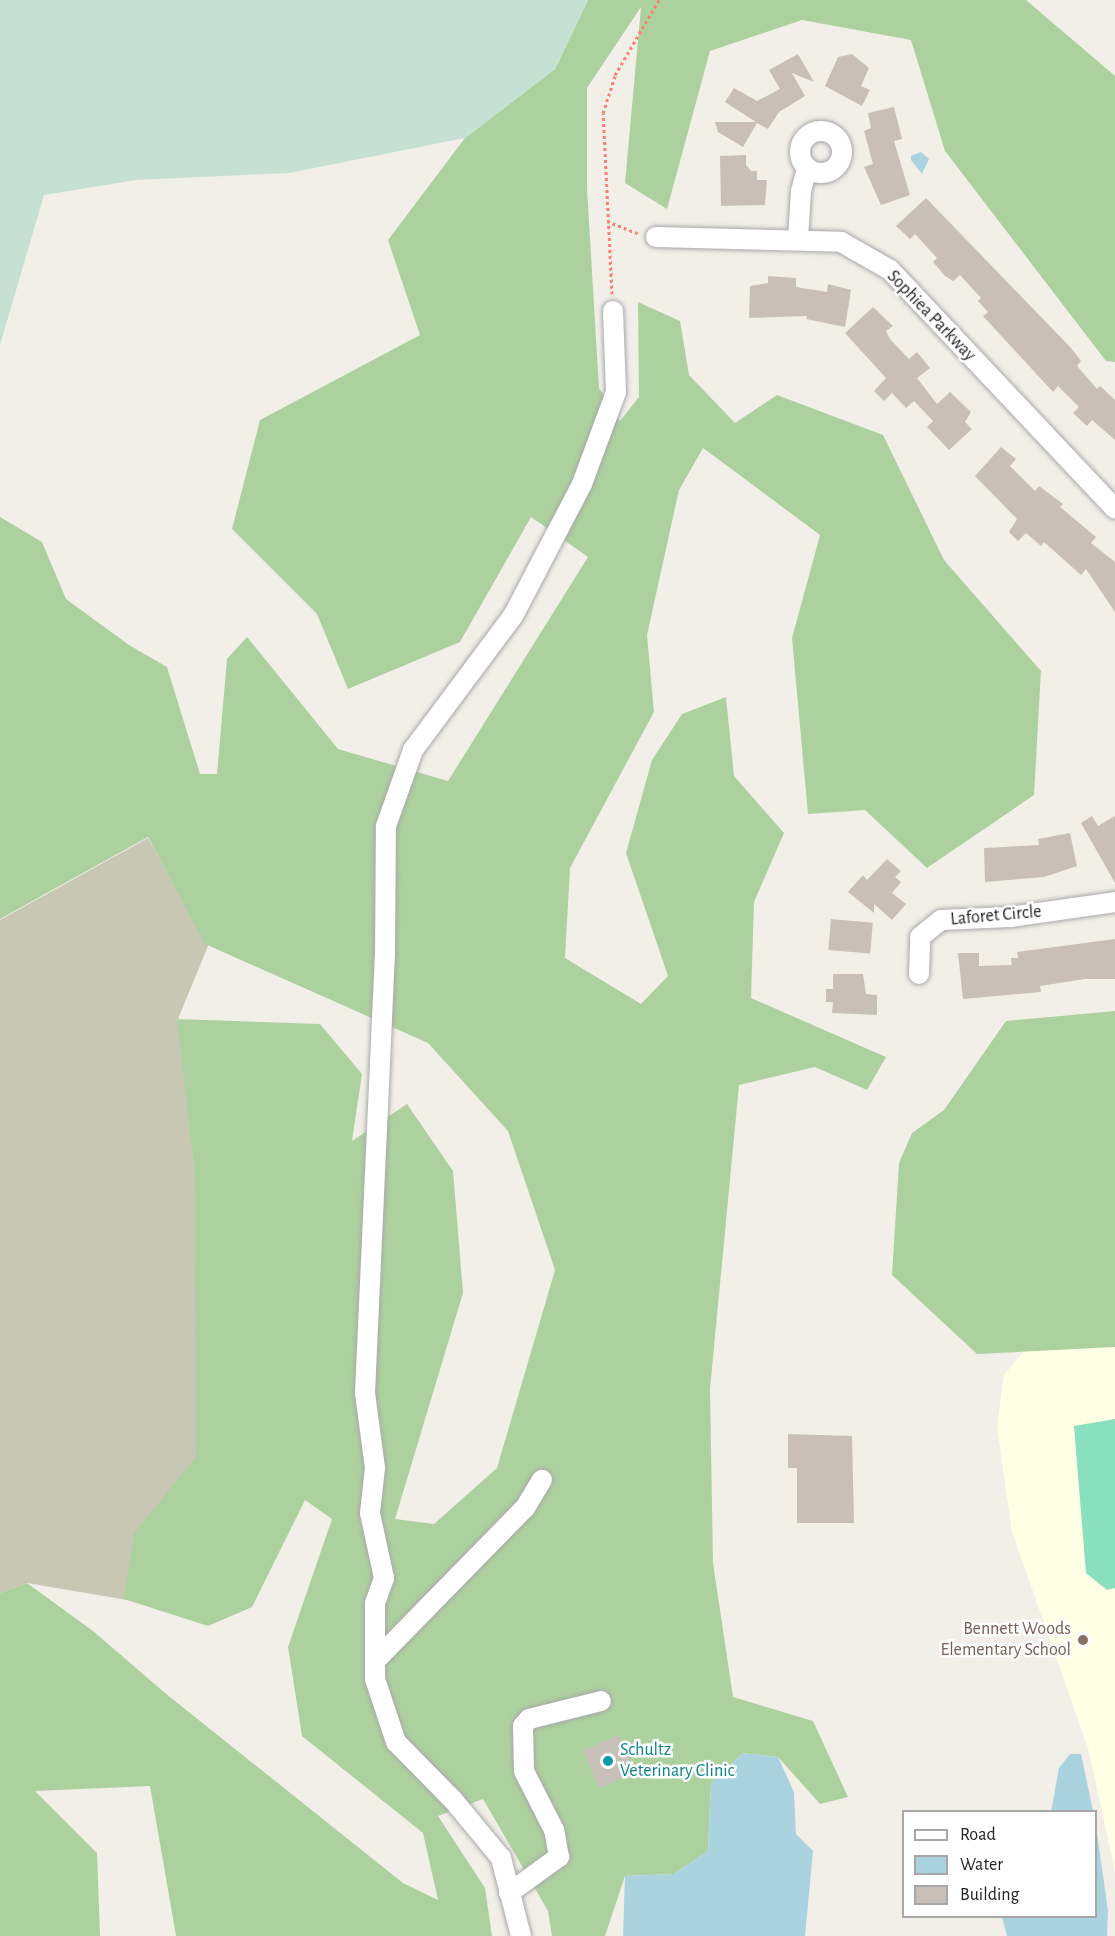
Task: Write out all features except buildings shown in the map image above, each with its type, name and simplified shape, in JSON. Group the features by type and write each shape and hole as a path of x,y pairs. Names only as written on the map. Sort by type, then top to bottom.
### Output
{"street":[{"path":"798,239 801,191 807,168"},
{"name":"Sophiea Parkway","path":"656,237 798,239 841,242 890,270 1115,508"},
{"path":"521,1936 501,1858 453,1800 396,1742 375,1679 375,1603 384,1578 370,1513 375,1468 366,1393 385,956 386,826 413,750 513,616 582,484 616,392 613,311"},
{"name":"Laforet Circle","path":"919,974 920,937 941,920 1010,917 1115,902"},
{"path":"375,1661 525,1508 542,1480"},
{"path":"510,1893 559,1857 554,1830 524,1771 523,1726 529,1719 601,1701"}],"path":[{"path":"613,311 606,220 603,113 615,75 659,0"},
{"path":"606,220 656,237"}],"shaded area":[{"path":"0,0 588,0 555,69 465,138 289,173 136,180 44,195 0,345"},
{"path":"148,838 208,946 178,1019 195,1176 198,1459 127,1600 27,1583 0,1593 0,920"},
{"name":"Bennett Woods Elementary School","path":"1115,1312 1115,1871 1088,1748 1012,1532 997,1426 1004,1375 1033,1340"}],"green space":[{"path":"588,0 1026,0 1115,76 1115,362 1106,361 945,151 911,40 802,20 710,51 667,209 625,183 641,7 587,88 587,188 599,388 620,421 639,397 638,302 680,321 689,375 735,423 777,395 883,435 944,560 1041,671 1034,795 927,868 865,810 808,814 792,638 820,535 703,448 679,490 647,635 654,712 570,868 565,958 641,1004 668,976 626,853 652,760 682,714 726,697 734,776 784,833 754,902 751,998 886,1057 867,1090 815,1067 739,1085 710,1389 713,1563 733,1697 813,1721 848,1797 820,1804 778,1757 743,1753 711,1783 708,1851 674,1874 625,1876 605,1936 552,1936 548,1911 483,1799 438,1816 485,1888 492,1936 176,1936 150,1786 35,1791 97,1853 100,1936 0,1936 0,1593 27,1583 93,1631 165,1693 403,1883 438,1900 423,1833 302,1736 288,1647 332,1519 305,1500 252,1607 208,1626 124,1599 134,1533 196,1457 195,1177 177,1019 320,1024 362,1074 352,1141 407,1104 453,1171 463,1293 395,1519 434,1524 497,1468 555,1270 508,1131 428,1043 205,944 148,837 0,919 0,517 42,542 66,599 129,645 167,667 200,774 217,774 227,659 247,637 338,749 448,781 588,557 531,517 460,642 348,689 317,614 232,529 260,420 420,335 388,240 465,138 555,69"},
{"path":"1115,1011 1115,1347 977,1354 892,1275 899,1163 912,1133 944,1110 1006,1021"},
{"path":"1115,1419 1115,1588 1107,1590 1086,1573 1074,1426"}],"water":[{"path":"921,152 929,159 922,174 911,160 911,156"},
{"path":"743,1753 778,1757 794,1792 796,1834 813,1851 805,1936 623,1936 625,1876 674,1874 708,1851 711,1783"},
{"path":"1070,1754 1081,1754 1093,1810 1051,1810 1059,1768"},
{"path":"1097,1833 1108,1911 1107,1936 1007,1936 1002,1918 1097,1918"}],"place":[{"name":"Bennett Woods Elementary School","path":"1083,1640"},
{"name":"Schultz Veterinary Clinic","path":"608,1761"}]}
